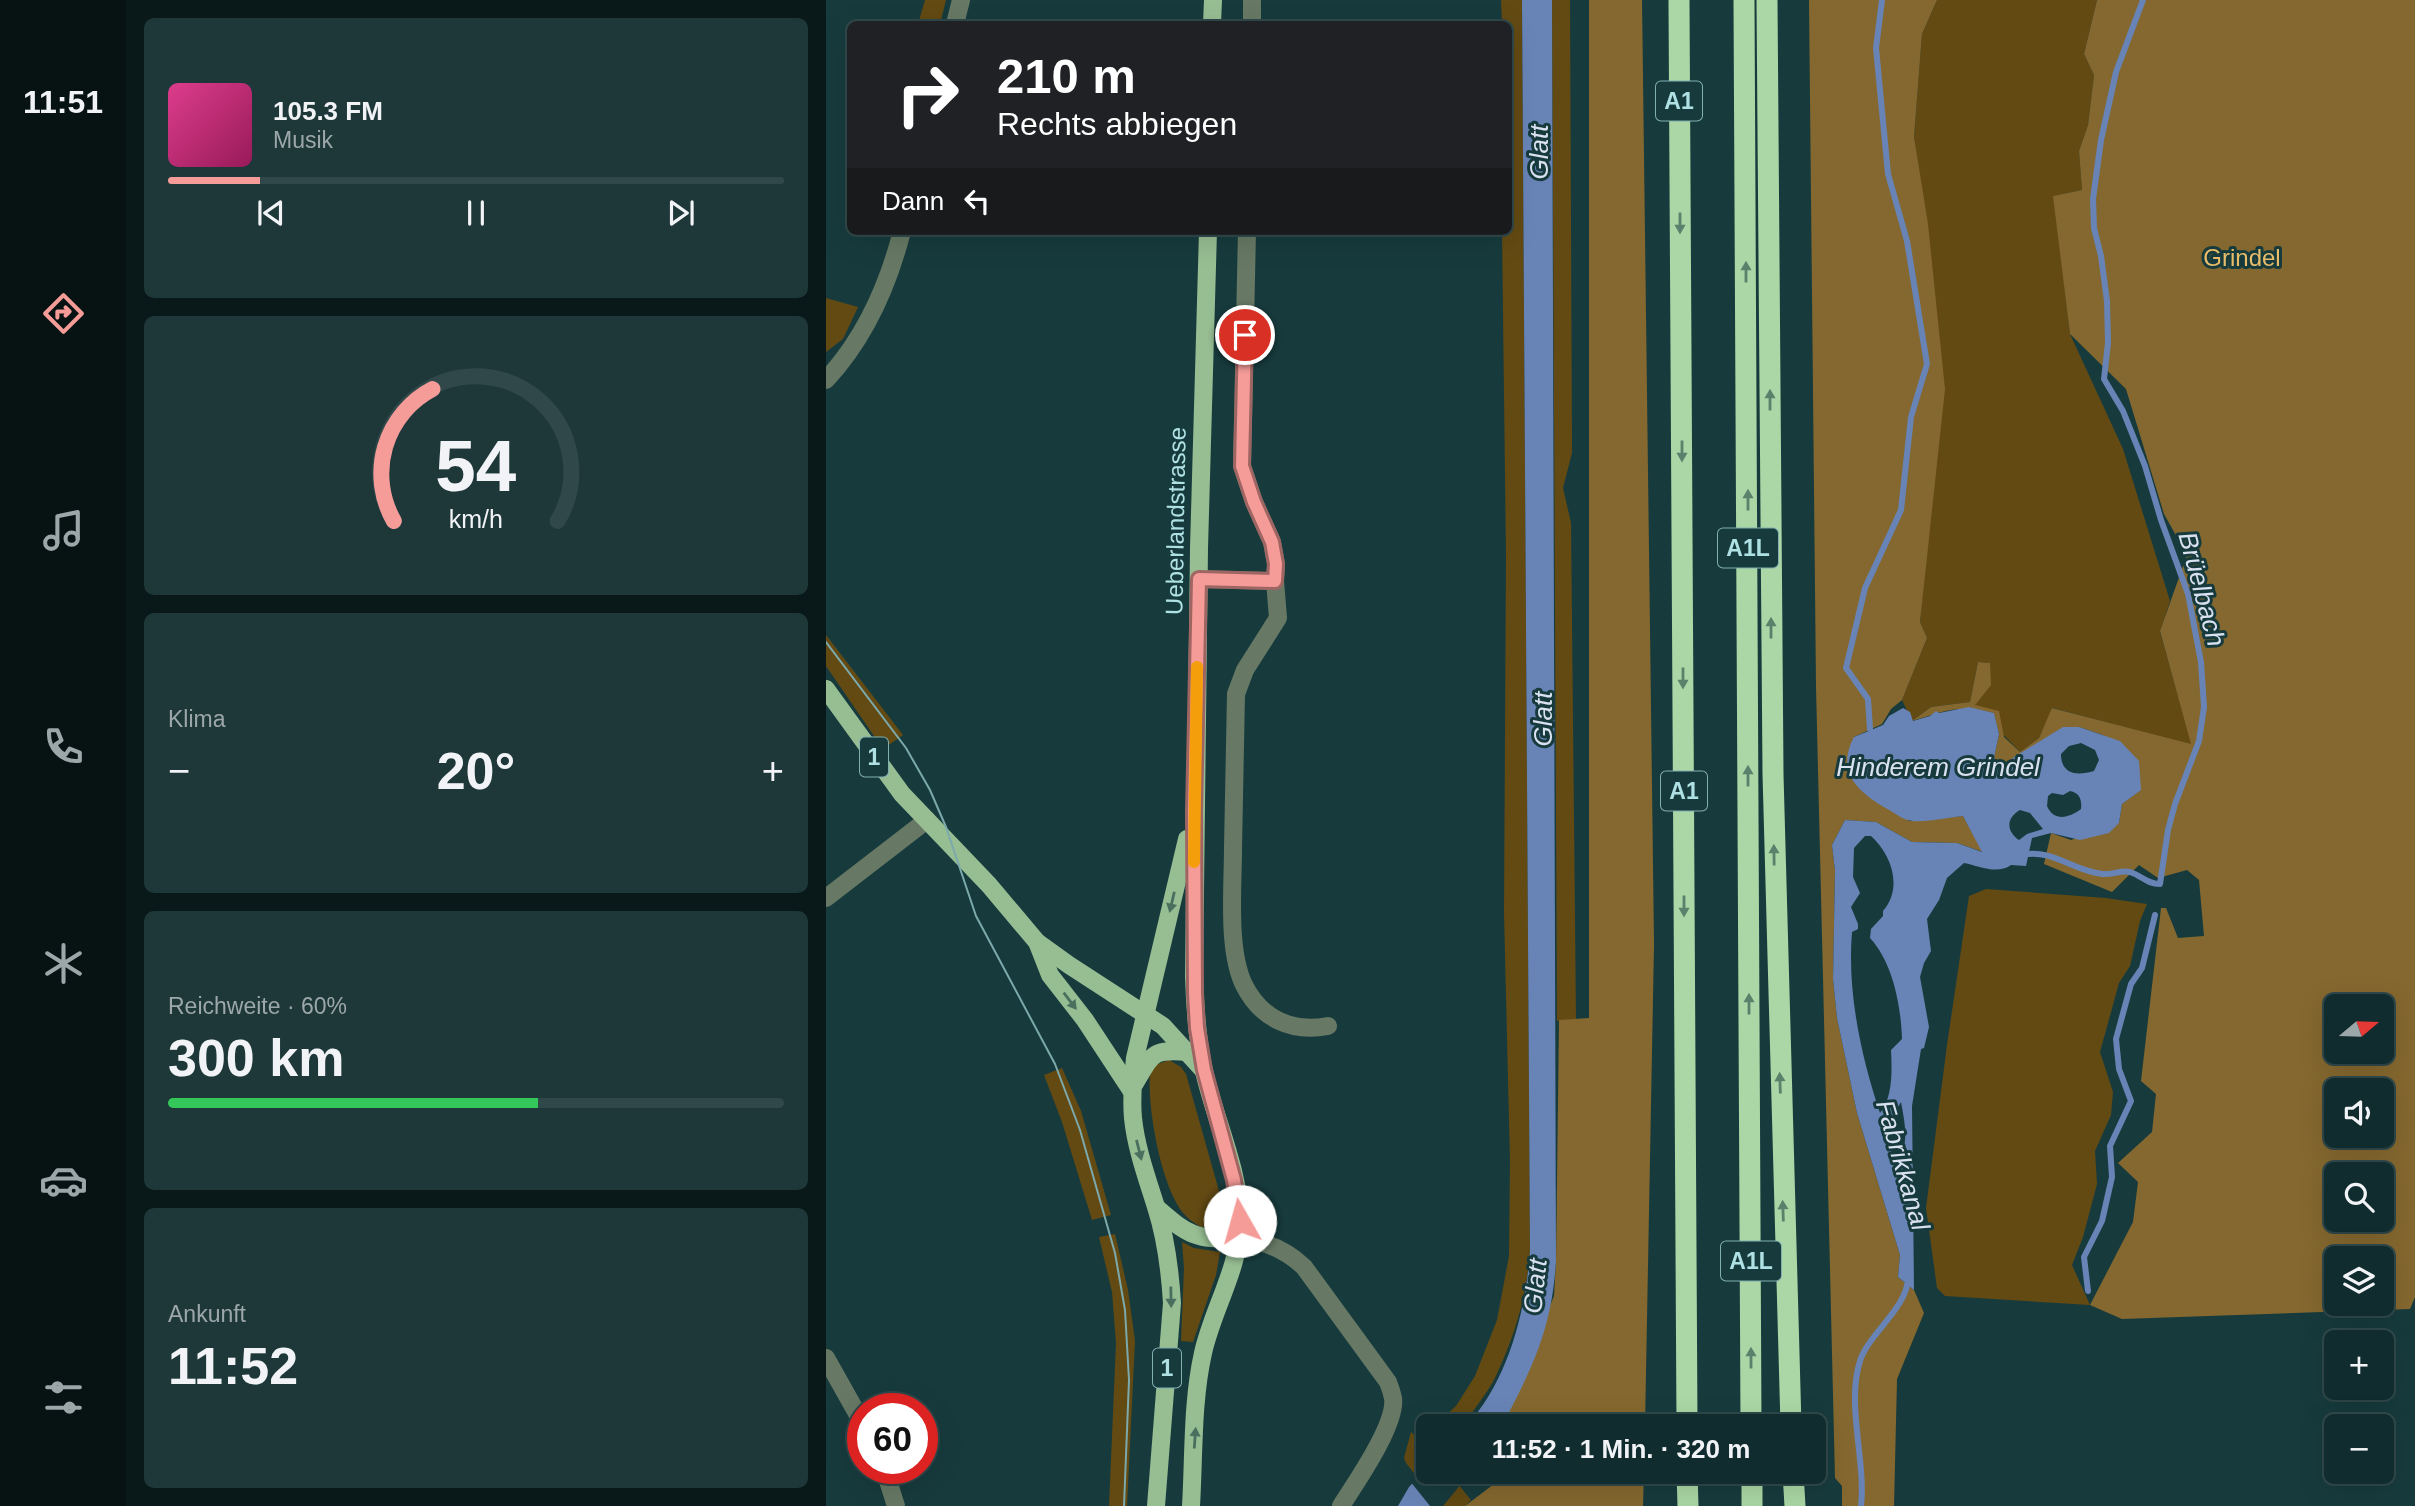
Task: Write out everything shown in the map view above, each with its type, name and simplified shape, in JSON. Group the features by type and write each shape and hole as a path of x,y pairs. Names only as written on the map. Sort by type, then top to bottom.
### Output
{"highway":[{"name":"A1","path":"1679,0 1687,1414"},
{"name":"A1L","path":"1744,0 1751,1414"},
{"path":"1767,0 1773,801 1791,1414"},
{"path":"1687,1484 1688,1506"},
{"path":"1752,1484 1752,1506"},
{"path":"1794,1484 1795,1506"}],"main road":[{"path":"1212,21 1213,0"},
{"name":"Ueberlandstrasse","path":"1191,1506 1199,1373 1204,1349 1228,1282 1240,1221 1234,1180 1204,1070 1197,1028 1194,976 1194,812 1208,235"},
{"name":"1","path":"826,689 902,794 989,885 1037,942 1146,1016"},
{"name":"Ueberlandstrasse","path":"1194,812 1146,1016 1163,1026 1204,1070"},
{"name":"1","path":"1037,942 1051,975 1132,1090 1133,1119 1138,1145 1157,1208 1170,1274 1172,1303 1156,1506"},
{"path":"1132,1090 1135,1058 1146,1016"},
{"path":"1132,1090 1150,1058 1163,1050 1188,1052"},
{"path":"1157,1208 1184,1231 1199,1237 1238,1240"}],"street":[{"path":"956,21 961,0"},
{"path":"1252,0 1252,21"},
{"path":"826,380 859,339 876,307 901,235"},
{"path":"1247,235 1242,466 1272,542 1276,564 1278,618 1245,670 1236,694 1232,928 1244,985 1261,1009 1277,1022 1293,1027 1313,1029 1328,1026"},
{"path":"1199,579 1275,581"},
{"path":"826,898 927,820"},
{"path":"1238,1240 1251,1240 1277,1248 1299,1262 1315,1280 1388,1382 1394,1400 1391,1415 1381,1440 1341,1506"},
{"path":"826,1358 847,1395"},
{"path":"889,1484 896,1506"}],"shaded area":[{"path":"925,0 946,0 941,21 919,21"},
{"path":"1501,0 1522,0 1530,1251 1523,1300 1496,1376 1471,1414 1447,1414 1456,1406 1475,1376 1497,1320 1509,1256 1510,1161 1504,913 1506,556 1502,235 1512,235 1512,21 1502,21"},
{"path":"1552,0 1570,0 1572,453 1563,488 1571,523 1576,1019 1557,1021"},
{"path":"1937,0 2097,0 2084,54 2094,75 2088,125 2079,151 2082,190 2054,196 2070,334 2123,449 2170,601 2160,632 2192,745 2053,708 2039,738 2020,752 1975,705 1989,663 1978,662 1970,702 1931,707 1912,721 1902,700 1927,638 1920,622 1925,569 1918,166 1914,137 1922,34"},
{"path":"826,298 858,307 843,339 826,352"},
{"path":"826,635 903,735 883,749 826,666"},
{"path":"1986,889 2106,898 2147,904 2140,921 2130,966 2119,983 2100,1052 2113,1092 2111,1115 2095,1151 2097,1184 2083,1237 2072,1265 2090,1305 1945,1296 1937,1288 1926,1208 1969,896"},
{"path":"1169,1060 1181,1067 1186,1074 1223,1205 1220,1218 1214,1224 1206,1226 1201,1227 1188,1218 1176,1202 1157,1146 1151,1105 1150,1072 1155,1065"},
{"path":"1062,1068 1081,1111 1111,1215 1092,1220 1062,1122 1044,1075"},
{"path":"1115,1234 1128,1290 1135,1341 1127,1506 1109,1506 1116,1343 1112,1292 1099,1237"},
{"path":"1182,1242 1194,1248 1220,1252 1216,1275 1193,1342 1181,1341 1184,1268"},
{"path":"1411,1432 1416,1437 1416,1476 1404,1458"},
{"path":"1423,1484 1458,1484 1471,1500 1465,1506 1440,1506"}],"green space":[{"path":"1589,0 1642,0 1654,944 1645,1414 1506,1414 1554,1296 1559,1020 1589,1018"},
{"path":"1809,0 1937,0 1922,34 1914,137 1928,224 1945,389 1920,622 1927,638 1902,700 1891,709 1882,724 1854,737 1909,821 1963,816 1983,852 1957,843 1912,842 1876,822 1845,820 1832,845 1835,871 1833,979 1837,1018 1857,1113 1900,1255 1898,1277 1914,1290 1924,1313 1897,1379 1894,1506 1842,1506 1842,1486 1835,1478 1816,686"},
{"name":"Grindel","path":"2097,0 2415,0 2415,1297 2410,1309 2394,1310 2394,1246 2324,1246 2324,1312 2122,1319 2090,1305 2133,1222 2138,1182 2118,1163 2152,1132 2156,1094 2141,1081 2161,908 2166,908 2178,938 2204,936 2199,880 2187,870 2158,878 2139,865 2112,892 2044,864 2051,833 2071,840 2119,823 2122,804 2140,790 2103,735 2079,727 2002,765 1994,758 1999,734 1994,713 1961,709 1912,721 1931,707 1970,702 1978,662 1990,663 1991,685 1975,705 1999,711 2004,737 2020,752 2039,738 2052,708 2191,744 2160,631 2187,555 2164,514 2126,389 2070,334 2053,196 2082,190 2079,151 2088,125 2094,75 2084,54"},
{"path":"1494,1484 1644,1484 1643,1506 1465,1506"}],"water":[{"name":"Glatt","path":"1522,0 1552,0 1556,1261 1546,1325 1533,1362 1508,1414 1476,1414 1504,1367 1512,1344 1524,1297 1530,1251"},
{"name":"Hinderem Grindel","path":"1969,707 1994,713 1999,734 1994,758 2002,765 2008,764 2014,757 2063,727 2079,727 2120,741 2139,761 2141,790 2122,804 2119,823 2109,833 2080,840 2051,833 2032,838 2026,866 2011,865 1994,870 1964,863 1947,878 1939,900 1927,919 1931,951 1920,977 1929,1027 1924,1048 1921,1049 1912,1106 1914,1290 1898,1277 1900,1255 1857,1113 1837,1018 1833,979 1835,871 1832,845 1845,820 1876,822 1912,842 1957,843 1982,852 1963,816 1920,821 1906,819 1868,796 1853,781 1849,771 1847,761 1854,737 1883,725 1889,716 1903,708 1910,712 1913,721 1930,716 1936,711 1939,713","holes":["2081,743 2095,750 2099,760 2094,771 2077,773 2067,770 2061,754 2069,746","2070,791 2076,793 2081,800 2081,809 2062,817 2050,811 2047,806 2048,796 2052,793 2063,795","2020,810 2030,813 2043,829 2027,834 2019,840 2009,825 2015,813","1865,836 1871,836 1885,852 1894,882 1889,902 1883,916 1871,929 1870,938 1890,972 1900,1013 1902,1039 1891,1050 1889,1091 1880,1113 1861,1047 1854,1001 1852,932 1858,929 1858,924 1851,907 1860,893 1853,877 1854,848","1901,1102 1905,1140 1904,1148 1896,1160 1882,1135"]},
{"path":"1416,1480 1416,1484 1433,1484 1439,1506 1398,1506"}],"pier":[{"path":"1416,1475 1416,1484 1461,1484 1443,1506 1430,1506 1410,1481"}],"waterway":[{"path":"1870,729 1868,699 1846,668 1865,588 1901,510 1911,417 1927,364 1907,241 1888,174 1876,48 1882,0"},
{"name":"Brüelbach","path":"2023,855 2053,857 2103,874 2130,872 2160,884 2168,830 2199,741 2204,707 2201,662 2188,594 2145,466 2123,411 2104,379 2108,343 2107,301 2094,228 2093,199 2101,140 2116,72 2143,0"},
{"path":"2088,1291 2084,1257 2102,1221 2112,1177 2110,1146 2131,1101 2119,1069 2116,1039 2131,984 2142,968 2155,915"},
{"name":"Fabrikkanal","path":"1861,1506 1861,1470 1855,1414 1856,1378 1864,1351 1895,1310 1906,1289 1908,1278"}],"tram line":[{"path":"826,642 906,748 930,790 946,827 976,916 1055,1064 1080,1130 1115,1253 1125,1310 1129,1380 1124,1506"}],"slow traffic":[{"path":"1194,862 1197,667"}],"route":[{"path":"1240,1221 1234,1180 1204,1070 1197,1028 1193,941 1199,579 1275,581 1276,564 1272,542 1242,466 1245,335"}]}
